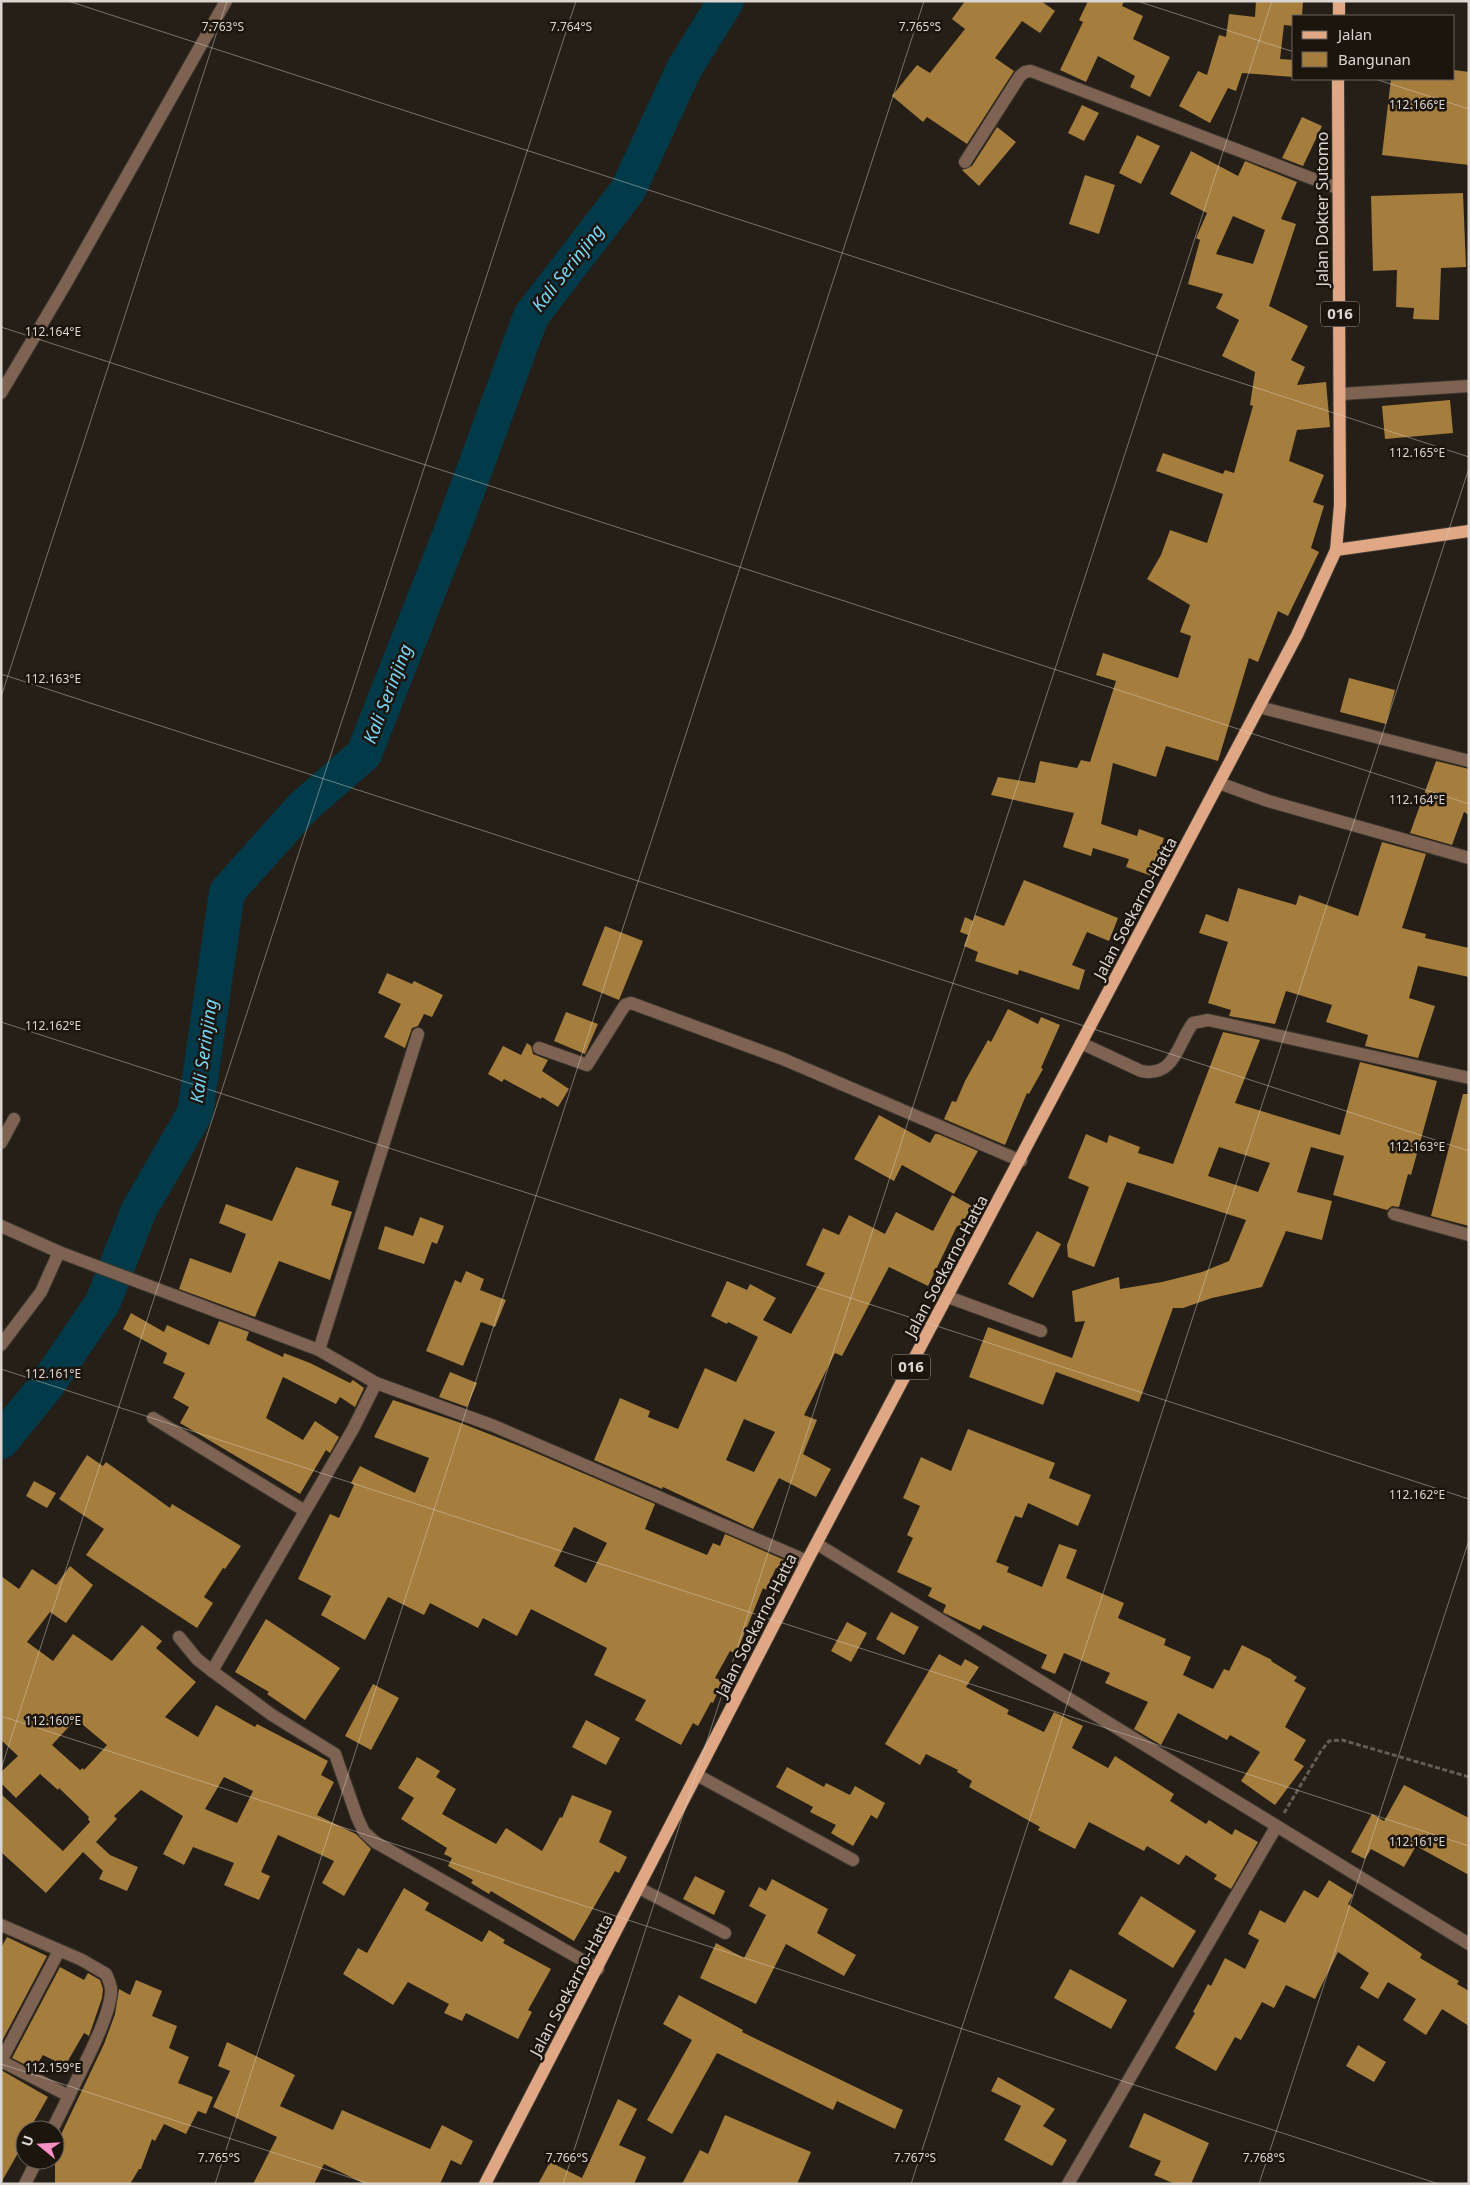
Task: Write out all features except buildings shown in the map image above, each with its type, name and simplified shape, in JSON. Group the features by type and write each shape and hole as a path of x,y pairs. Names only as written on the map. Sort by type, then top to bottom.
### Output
{"main road":[{"path":"1339,1 1339,15"},
{"name":"Jalan Dokter Sutomo","path":"1336,550 1340,505 1341,394 1337,188 1338,80"},
{"path":"1336,550 1469,531"},
{"name":"Jalan Soekarno-Hatta","path":"485,2184 598,1969 807,1561 1021,1161 1081,1043 1259,707 1321,586 1336,550"}],"street":[{"path":"1,393 66,285 226,1"},
{"path":"966,162 1020,76 1025,72 1032,71 1337,188"},
{"path":"1341,394 1469,386"},
{"path":"1259,707 1469,761"},
{"path":"1219,783 1252,796 1469,858"},
{"path":"539,1048 587,1065 626,1005 631,1003 783,1059 1021,1161"},
{"path":"1081,1043 1141,1072 1151,1074 1163,1070 1176,1054 1193,1023 1208,1020 1469,1078"},
{"path":"318,1350 418,1034"},
{"path":"1,1143 14,1119"},
{"path":"1394,1214 1469,1235"},
{"path":"1,1226 89,1264 318,1350 376,1383 494,1426 807,1561"},
{"path":"1,1345 41,1292 59,1252"},
{"path":"948,1296 1041,1331"},
{"path":"212,1671 353,1429 376,1383"},
{"path":"153,1418 305,1512"},
{"path":"817,1544 1469,1944"},
{"path":"179,1637 197,1659 212,1671 272,1715 335,1754 357,1818 364,1832 375,1842 598,1969"},
{"path":"697,1775 853,1860"},
{"path":"1068,2184 1276,1827"},
{"path":"639,1888 725,1933"},
{"path":"2,1928 82,1960 106,1974 111,1989 102,2025 57,2120"},
{"path":"59,1951 1,2061 69,2096"},
{"path":"25,2184 32,2170"}],"path":[{"path":"1276,1827 1321,1751 1329,1741 1342,1740 1469,1777"}],"waterway":[{"name":"Kali Serinjing","path":"1,1441 46,1386 103,1302 139,1210 195,1113 227,892 303,807 364,754 456,520 531,316 628,190 684,69 726,1"}]}
